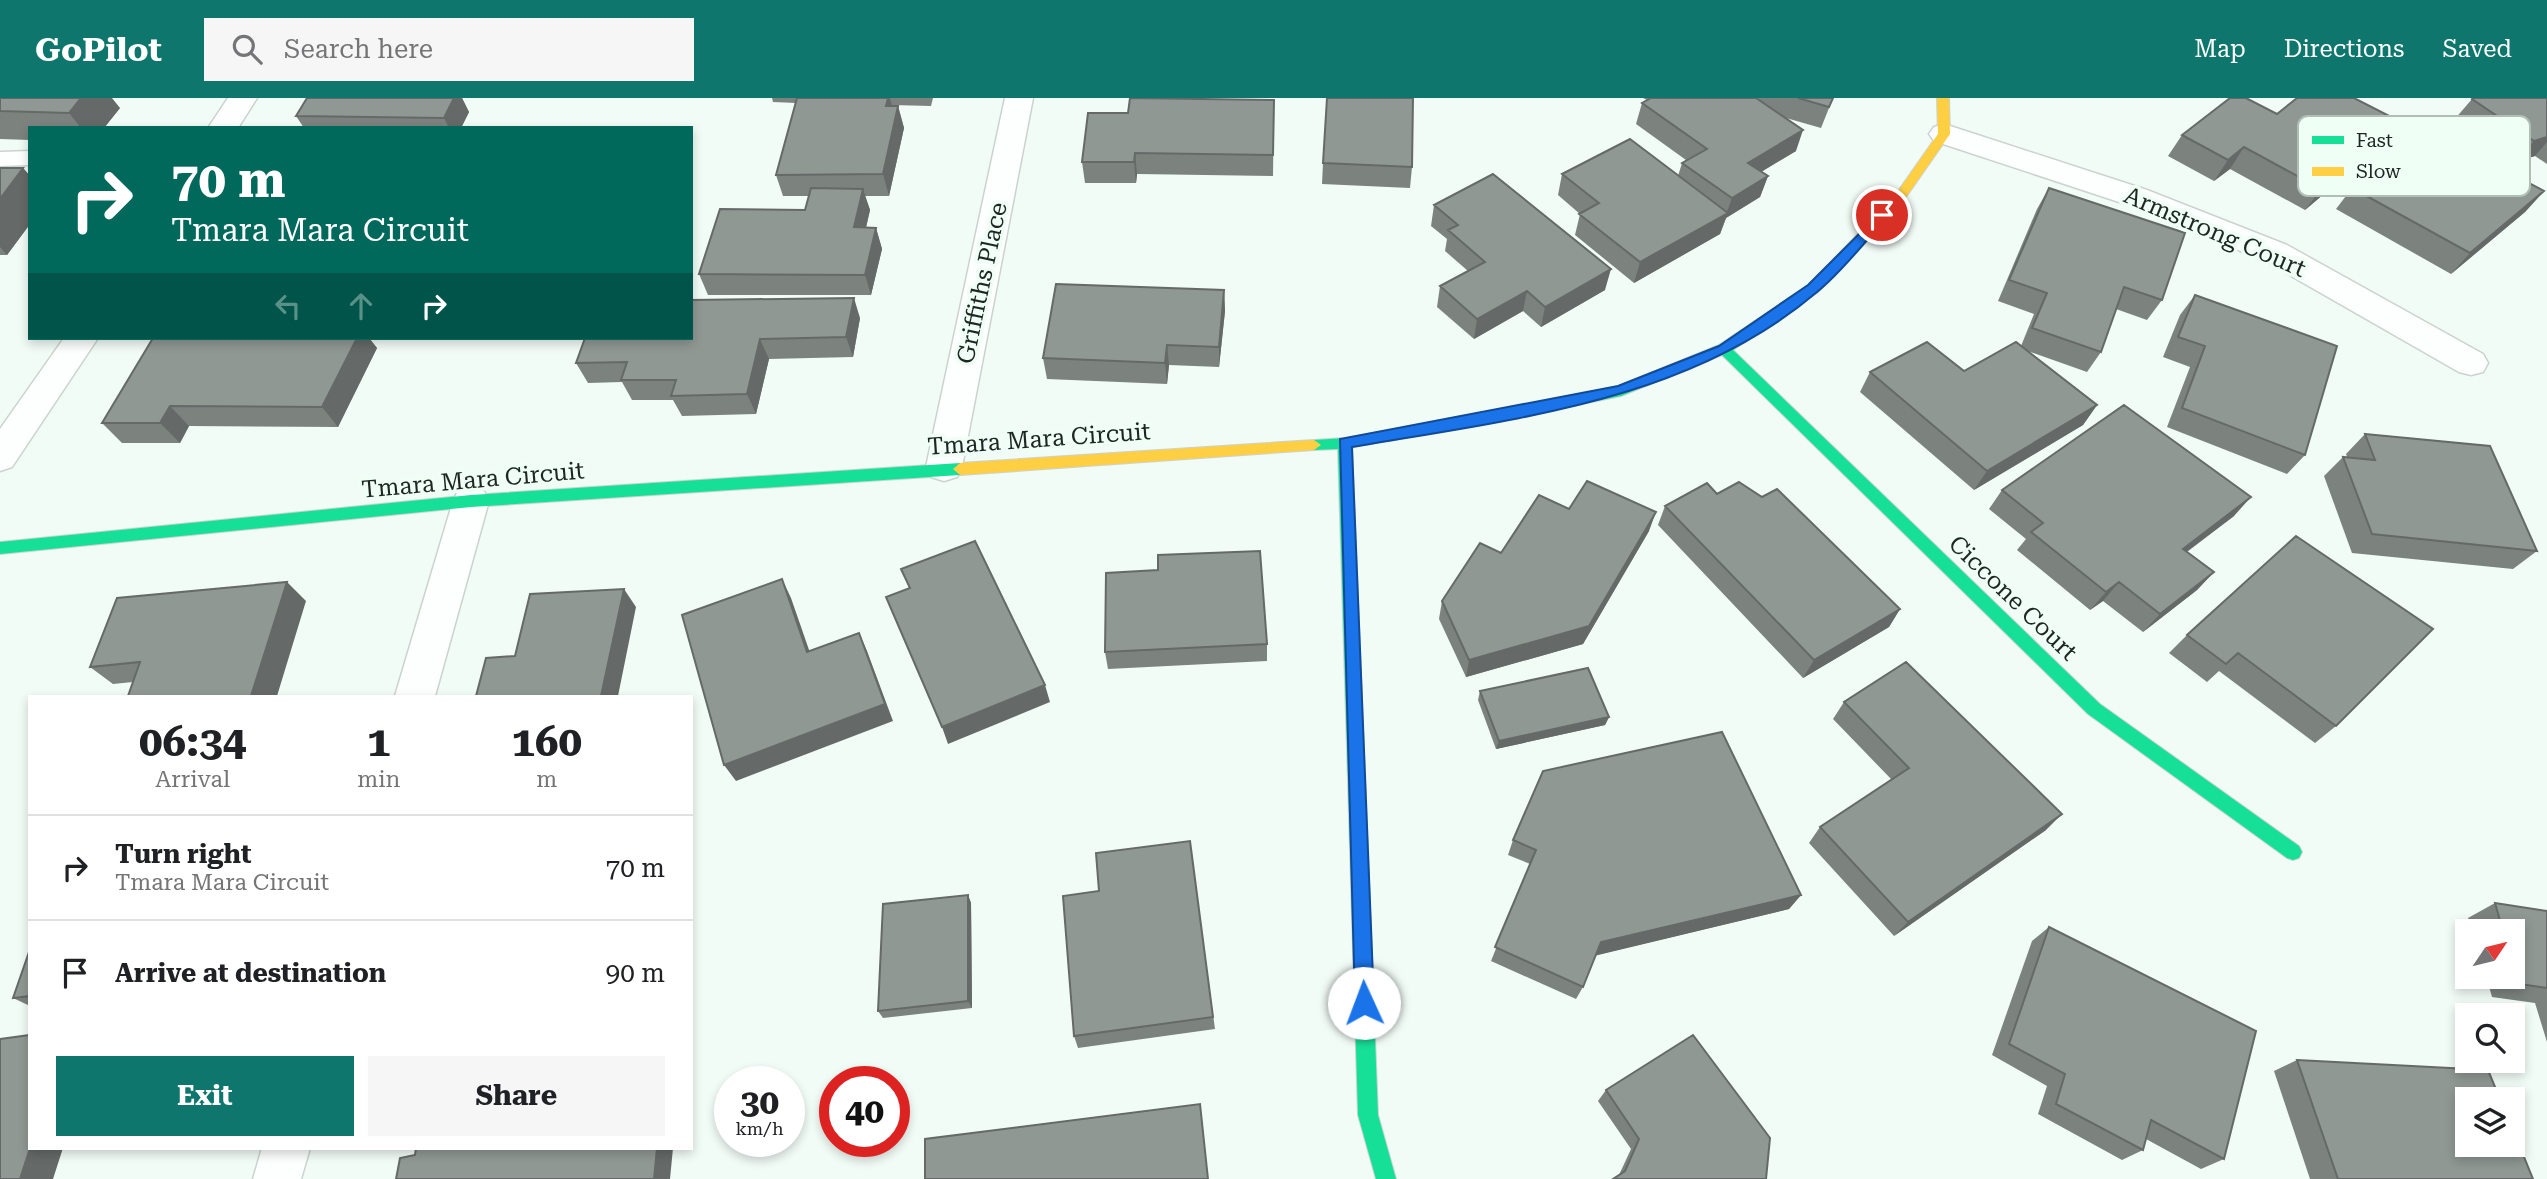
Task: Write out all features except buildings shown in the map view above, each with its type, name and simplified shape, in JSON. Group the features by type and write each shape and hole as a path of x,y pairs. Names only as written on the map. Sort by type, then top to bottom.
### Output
{"street":[{"path":"224,126 243,98"},
{"name":"Griffiths Place","path":"944,467 1019,98"},
{"path":"1943,98 1944,134"},
{"name":"Tmara Mara Circuit","path":"0,548 471,501 944,467 1345,443 1505,415 1621,390 1724,349 1813,289 1900,197 1944,134"},
{"name":"Armstrong Court","path":"1944,134 2136,197 2276,253 2471,363"},
{"path":"0,457 80,340"},
{"name":"Ciccone Court","path":"1724,349 2094,709 2293,852"},
{"path":"1345,443 1368,1115 1385,1179"},
{"path":"415,695 471,501"},
{"path":"277,1179 285,1150"}],"lane":[{"path":"0,159 28,158"}],"traffic: fast":[{"path":"1314,445 1345,443 1505,415 1621,391 1724,349 1813,289 1836,265"},
{"path":"1724,349 2094,709 2293,852"},
{"path":"1345,443 1368,1115 1386,1179"},
{"path":"0,548 471,501 960,469"}],"traffic: slow":[{"path":"1836,265 1900,197 1944,134 1943,98"},
{"path":"960,469 1314,445"}],"route":[{"path":"1364,1003 1345,443 1505,415 1621,390 1724,349 1813,289 1882,215"}]}
